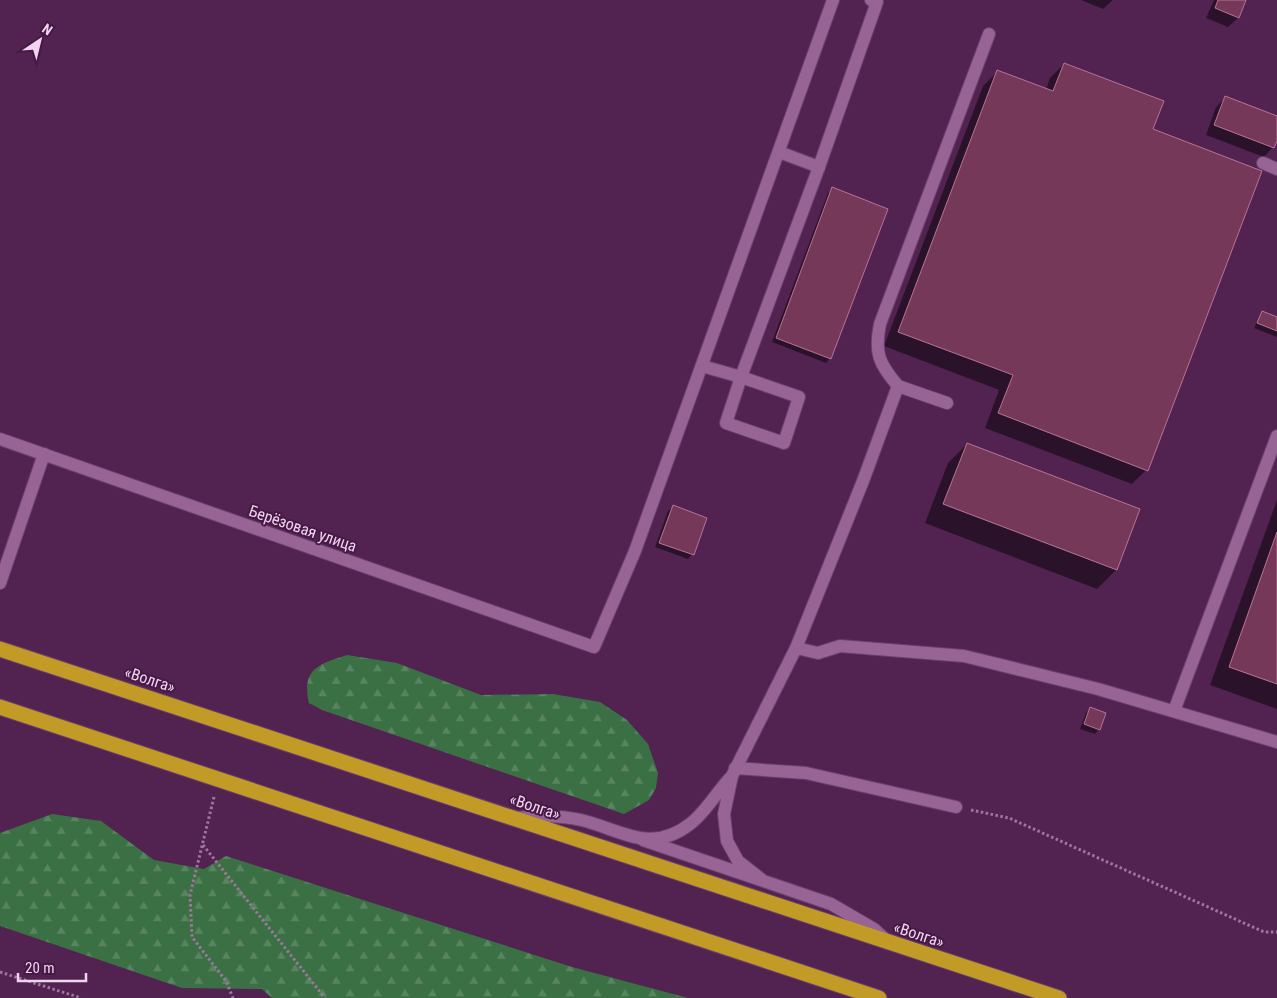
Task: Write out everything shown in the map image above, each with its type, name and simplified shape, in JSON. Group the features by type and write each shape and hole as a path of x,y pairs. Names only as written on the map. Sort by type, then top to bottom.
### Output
{"highway":[{"name":"«Волга»","path":"0,649 1059,998"},
{"path":"0,707 879,998"}],"street":[{"path":"833,0 702,366 742,377 799,397 784,443 726,423 742,377 820,167 878,2 871,0"},
{"path":"947,403 898,386 882,368 876,343 880,324 989,34"},
{"path":"778,152 820,167"},
{"path":"1263,163 1277,169"},
{"name":"Берёзовая улица","path":"0,439 594,648 635,551 702,366"},
{"path":"643,840 669,835 690,824 733,772 796,648 863,481 898,386"},
{"path":"1174,711 1277,436"},
{"path":"0,584 44,454"},
{"path":"796,648 818,653 840,646 964,656 1098,689 1277,742"},
{"path":"733,772 806,773 956,806"},
{"path":"733,772 724,814 727,841 738,861 761,879"},
{"path":"516,818 555,815 582,820 761,879 831,904 874,929 888,942"}],"path":[{"path":"219,780 190,895 192,937 226,981 233,998"},
{"path":"956,806 1009,818 1264,932 1277,932"},
{"path":"203,844 325,998"},
{"path":"0,972 81,998"}],"green space":[{"path":"347,655 397,663 481,695 553,694 600,702 627,720 648,744 658,773 656,788 649,800 624,814 322,710 309,703 307,692 310,675 321,665"},
{"path":"52,814 101,821 154,860 204,869 226,856 572,967 688,998 272,998 262,989 182,988 0,926 0,833"}],"building":[{"path":"1218,0 1246,0 1239,18 1215,8"},
{"path":"1064,63 1164,101 1153,129 1262,171 1148,471 998,413 1013,375 898,332 997,70 1053,91"},
{"path":"1225,96 1277,116 1277,141 1274,148 1214,125"},
{"path":"832,187 888,209 831,359 776,338"},
{"path":"1262,311 1277,317 1277,331 1257,323"},
{"path":"967,443 1140,509 1117,570 943,504"},
{"path":"673,505 707,518 694,555 659,543"},
{"path":"1277,532 1277,684 1229,667"},
{"path":"1090,707 1106,713 1100,730 1084,724"}]}
